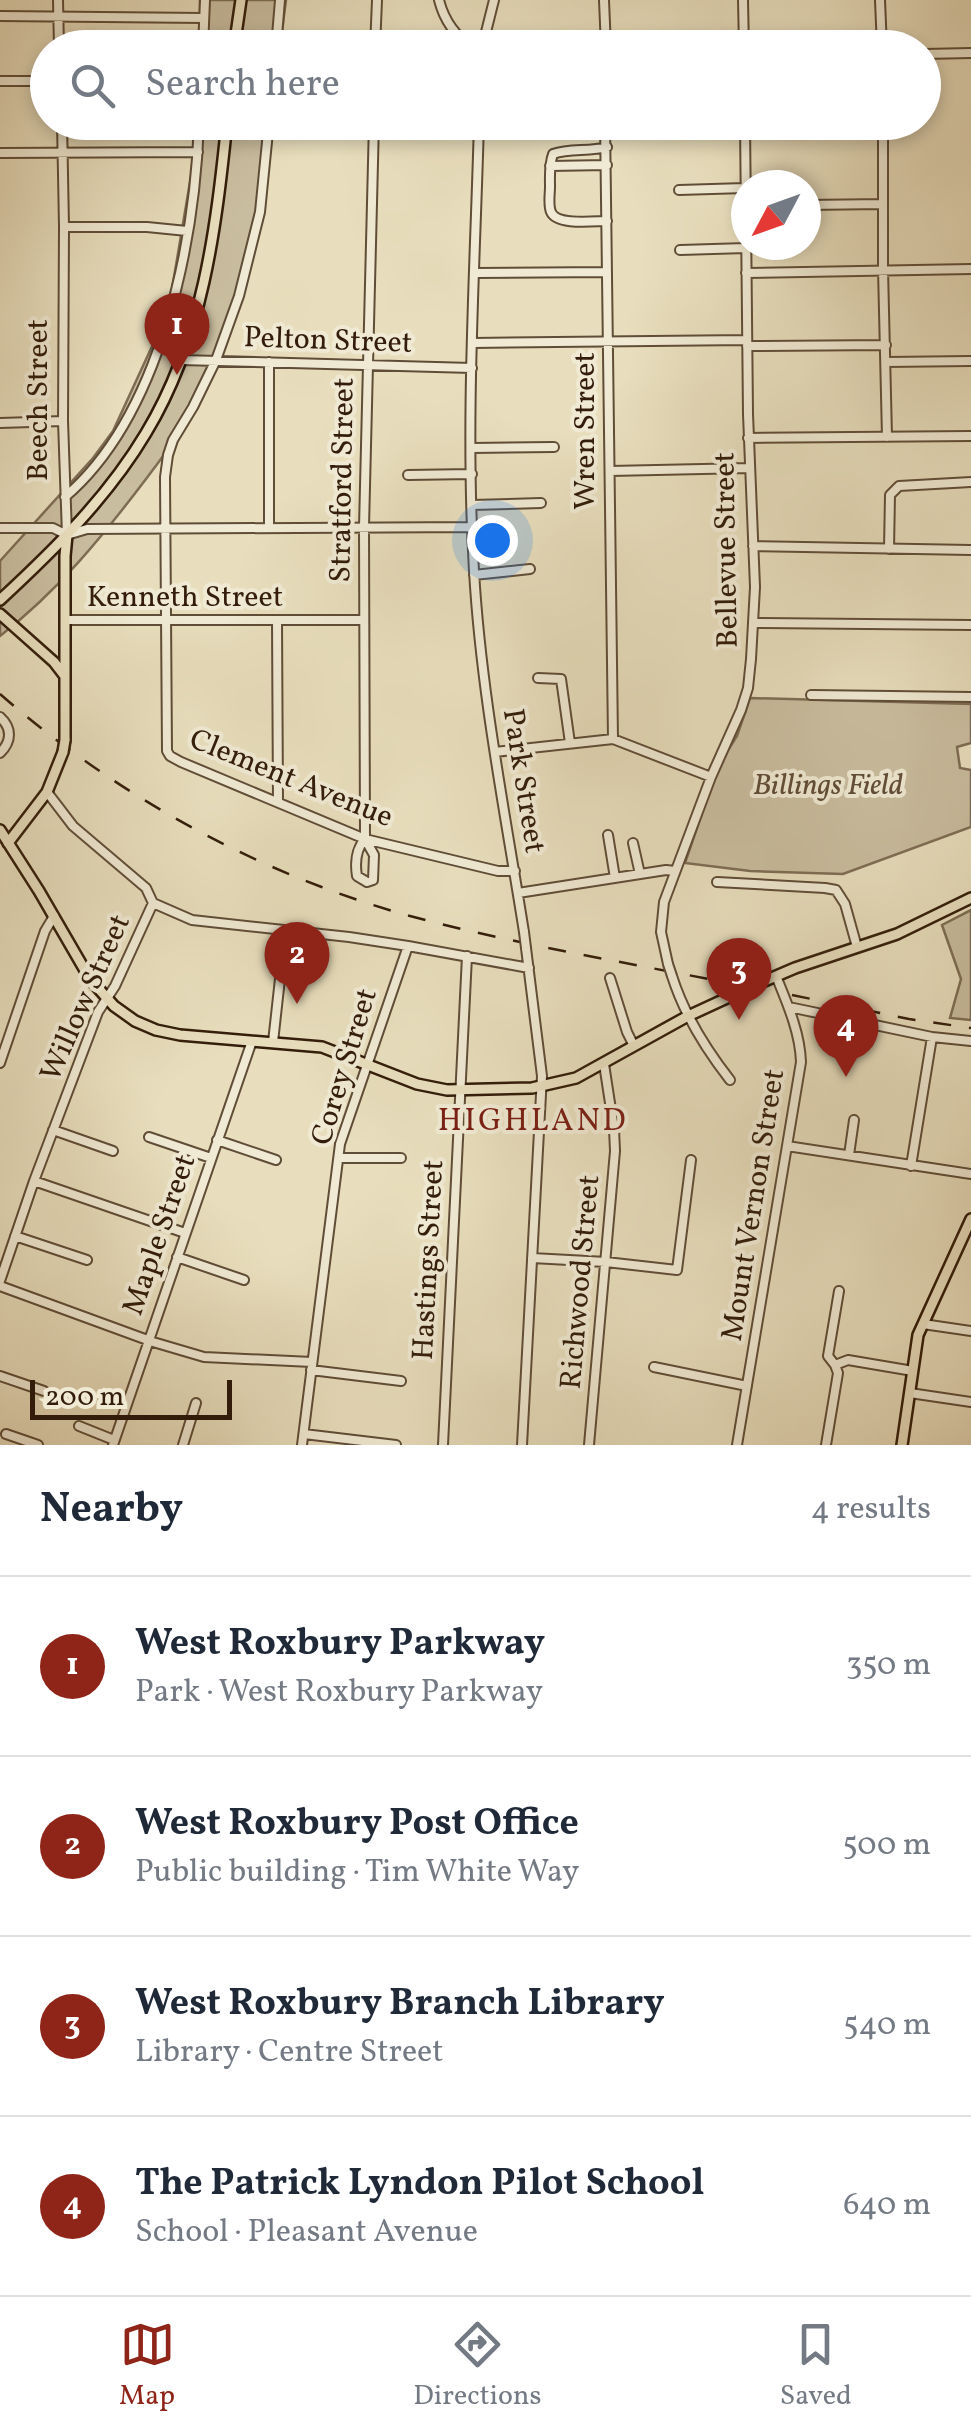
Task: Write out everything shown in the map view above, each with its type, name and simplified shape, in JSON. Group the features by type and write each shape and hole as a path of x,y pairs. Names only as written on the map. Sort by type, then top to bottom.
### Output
{"main road":[{"path":"237,30 241,0"},
{"path":"0,600 67,535 122,469 165,399 194,322 210,258 225,140"},
{"name":"Beech Street","path":"8,843 44,797 63,752 67,535"},
{"path":"0,614 54,662 65,678"},
{"path":"0,830 90,979 107,1000 134,1021 186,1036 322,1048 438,1089 541,1088 576,1078 688,1016 776,976 897,934 971,898"},
{"path":"906,1445 916,1346 923,1324 961,1251 971,1220"}],"street":[{"path":"58,0 58,30"},
{"path":"204,30 205,0"},
{"path":"278,30 280,0"},
{"path":"376,30 378,0"},
{"path":"439,0 452,30"},
{"path":"486,30 494,0"},
{"path":"604,0 605,30"},
{"path":"742,0 743,30"},
{"path":"880,0 881,30"},
{"path":"0,16 204,18"},
{"path":"941,54 971,53"},
{"path":"0,80 30,80"},
{"name":"Beech Street","path":"62,140 62,421 67,535"},
{"path":"65,497 98,461 142,389 165,333 187,231 198,140"},
{"path":"216,360 251,255 267,140"},
{"name":"Stratford Street","path":"364,838 374,856 373,880 366,882 356,872 358,849 364,838 364,527 374,140"},
{"name":"Park Street","path":"478,140 472,368 474,575 495,752 542,1069 522,1445"},
{"name":"Wren Street","path":"606,140 614,739"},
{"name":"Bellevue Street","path":"744,140 745,170"},
{"path":"883,140 887,437"},
{"path":"607,148 556,152 550,157 552,214 573,222 607,221"},
{"path":"0,153 198,152"},
{"path":"550,166 607,165"},
{"path":"679,190 731,188"},
{"path":"821,205 883,204"},
{"path":"64,227 187,231"},
{"path":"680,250 731,248"},
{"name":"Bellevue Street","path":"730,1080 708,1052 681,1004 668,964 661,920 710,777 748,688 755,587 746,260"},
{"path":"746,273 971,269"},
{"path":"475,274 607,272"},
{"path":"473,342 886,345"},
{"name":"Pelton Street","path":"181,360 472,368"},
{"name":"Clement Avenue","path":"216,360 173,440 165,477 166,739 170,756 364,838 498,871 514,871"},
{"path":"886,362 971,361"},
{"path":"268,527 269,362"},
{"path":"142,389 165,399"},
{"path":"0,423 62,421"},
{"path":"748,438 971,436"},
{"path":"472,448 554,447"},
{"path":"610,471 749,468"},
{"path":"408,475 472,474"},
{"path":"889,548 890,494 898,486 971,482"},
{"path":"472,505 541,503"},
{"path":"0,528 53,528 67,535 87,528 472,527"},
{"path":"753,546 971,550"},
{"path":"474,575 530,570"},
{"name":"Kenneth Street","path":"66,620 364,620"},
{"path":"277,620 278,801"},
{"path":"753,623 971,625"},
{"path":"538,678 561,678 570,744"},
{"path":"811,694 971,696"},
{"path":"0,717 10,731 0,752"},
{"path":"495,752 614,739 710,777"},
{"path":"44,797 142,884 153,903 192,920 349,937 529,968"},
{"path":"608,834 615,878"},
{"path":"0,851 8,843"},
{"path":"632,844 640,874"},
{"path":"518,893 675,871"},
{"path":"717,882 836,890 845,904 858,947"},
{"name":"Willow Street","path":"0,1283 34,1180 98,1012 153,903"},
{"path":"0,1063 45,931 54,916"},
{"path":"273,1042 285,934"},
{"name":"Corey Street","path":"302,1445 346,1124 408,946"},
{"name":"Hastings Street","path":"443,1445 467,956"},
{"name":"Mount Vernon Street","path":"737,1445 801,1062 789,1007 776,976"},
{"path":"610,978 634,1046"},
{"path":"789,1007 971,1042"},
{"path":"912,1166 932,1036"},
{"name":"Maple Street","path":"114,1442 252,1041"},
{"name":"Richwood Street","path":"589,1445 615,1139 604,1064"},
{"path":"849,1156 854,1120"},
{"path":"53,1130 113,1151"},
{"path":"149,1137 211,1158"},
{"path":"217,1140 276,1160"},
{"path":"787,1146 971,1174"},
{"path":"339,1158 400,1158"},
{"path":"532,1258 677,1270 691,1160"},
{"path":"34,1180 186,1232"},
{"path":"15,1236 87,1260"},
{"path":"177,1256 244,1280"},
{"path":"0,1283 148,1340 204,1357 312,1366 400,1381"},
{"path":"826,1445 838,1374 828,1356 839,1291"},
{"path":"923,1324 971,1331"},
{"path":"835,1364 848,1360 913,1371"},
{"path":"654,1367 747,1386"},
{"path":"0,1376 44,1391"},
{"path":"910,1393 971,1402"},
{"path":"183,1445 196,1403"},
{"path":"79,1426 114,1442"},
{"path":"6,1434 38,1445"},
{"path":"304,1434 396,1445"}],"green space":[{"path":"200,0 286,0 282,30 200,30"},
{"path":"195,140 269,140 262,206 217,363 202,398 180,433 113,522 60,582 0,636 0,561 113,431 154,342 171,295"},
{"name":"Billings Field","path":"750,698 971,704 971,743 957,747 960,768 971,770 971,827 843,874 750,871 685,863 718,766 737,736"},
{"path":"971,910 971,1020 950,1018 961,979 942,925"}],"railway":[{"path":"0,694 45,731 142,798 193,828 299,878 354,899 450,926 729,983"},
{"path":"792,995 971,1028"}],"place":[{"name":"West Roxbury Parkway","path":"177,375"},
{"name":"West Roxbury Post Office","path":"297,1004"},
{"name":"West Roxbury Branch Library","path":"739,1020"},
{"name":"The Patrick Lyndon Pilot School","path":"846,1077"}],"district":[{"name":"HIGHLAND","path":"533,1122"}]}
